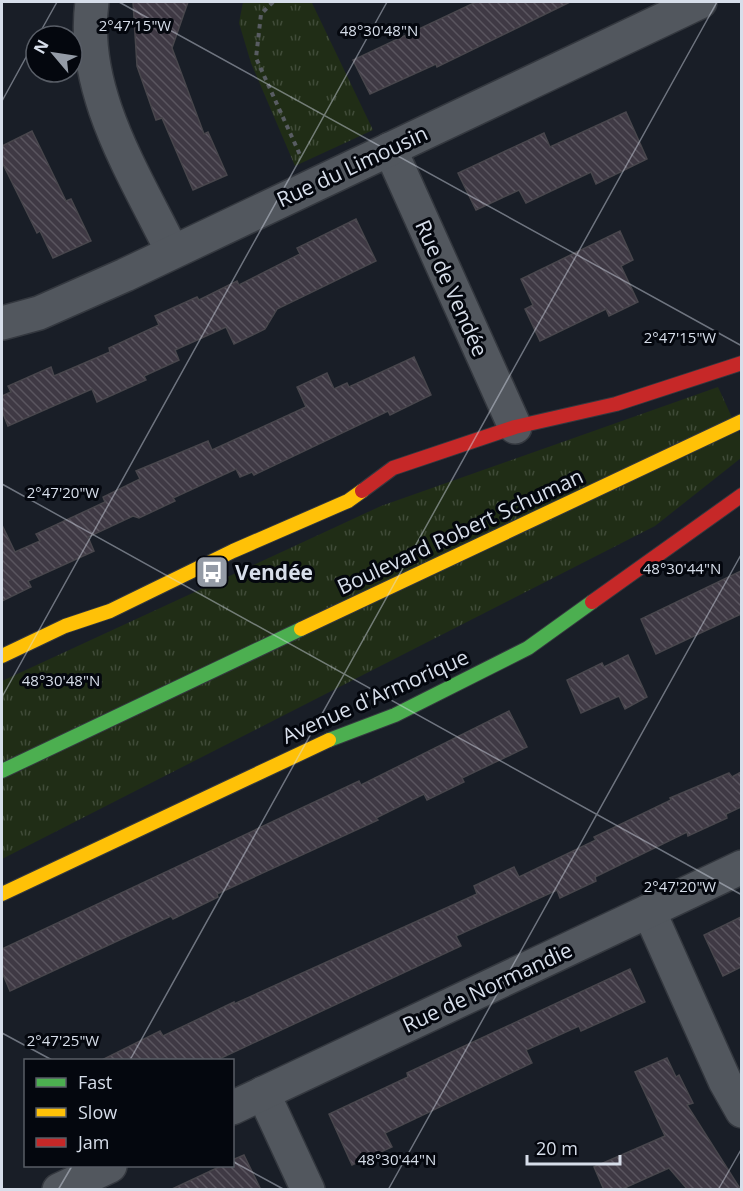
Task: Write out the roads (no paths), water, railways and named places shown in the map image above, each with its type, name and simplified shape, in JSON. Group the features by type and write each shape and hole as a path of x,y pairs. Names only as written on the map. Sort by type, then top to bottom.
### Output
{"street":[{"path":"92,2 91,52 99,92 113,130 172,251"},
{"name":"Rue du Limousin","path":"2,323 39,313 390,149 651,12 700,2"},
{"name":"Rue de Vendée","path":"390,149 514,427"},
{"path":"2,656 65,626 110,611 233,551 348,501 393,468 514,427 616,405 741,363"},
{"name":"Boulevard Robert Schuman","path":"2,771 741,421"},
{"name":"Avenue d'Armorique","path":"2,894 339,735 395,714 528,648 741,495"},
{"name":"Rue de Normandie","path":"234,1107 741,867"},
{"path":"649,911 725,1081 741,1111"},
{"path":"263,1093 308,1190"},
{"path":"59,1190 108,1167"}],"place":[{"name":"Vendée","path":"212,572"}]}
